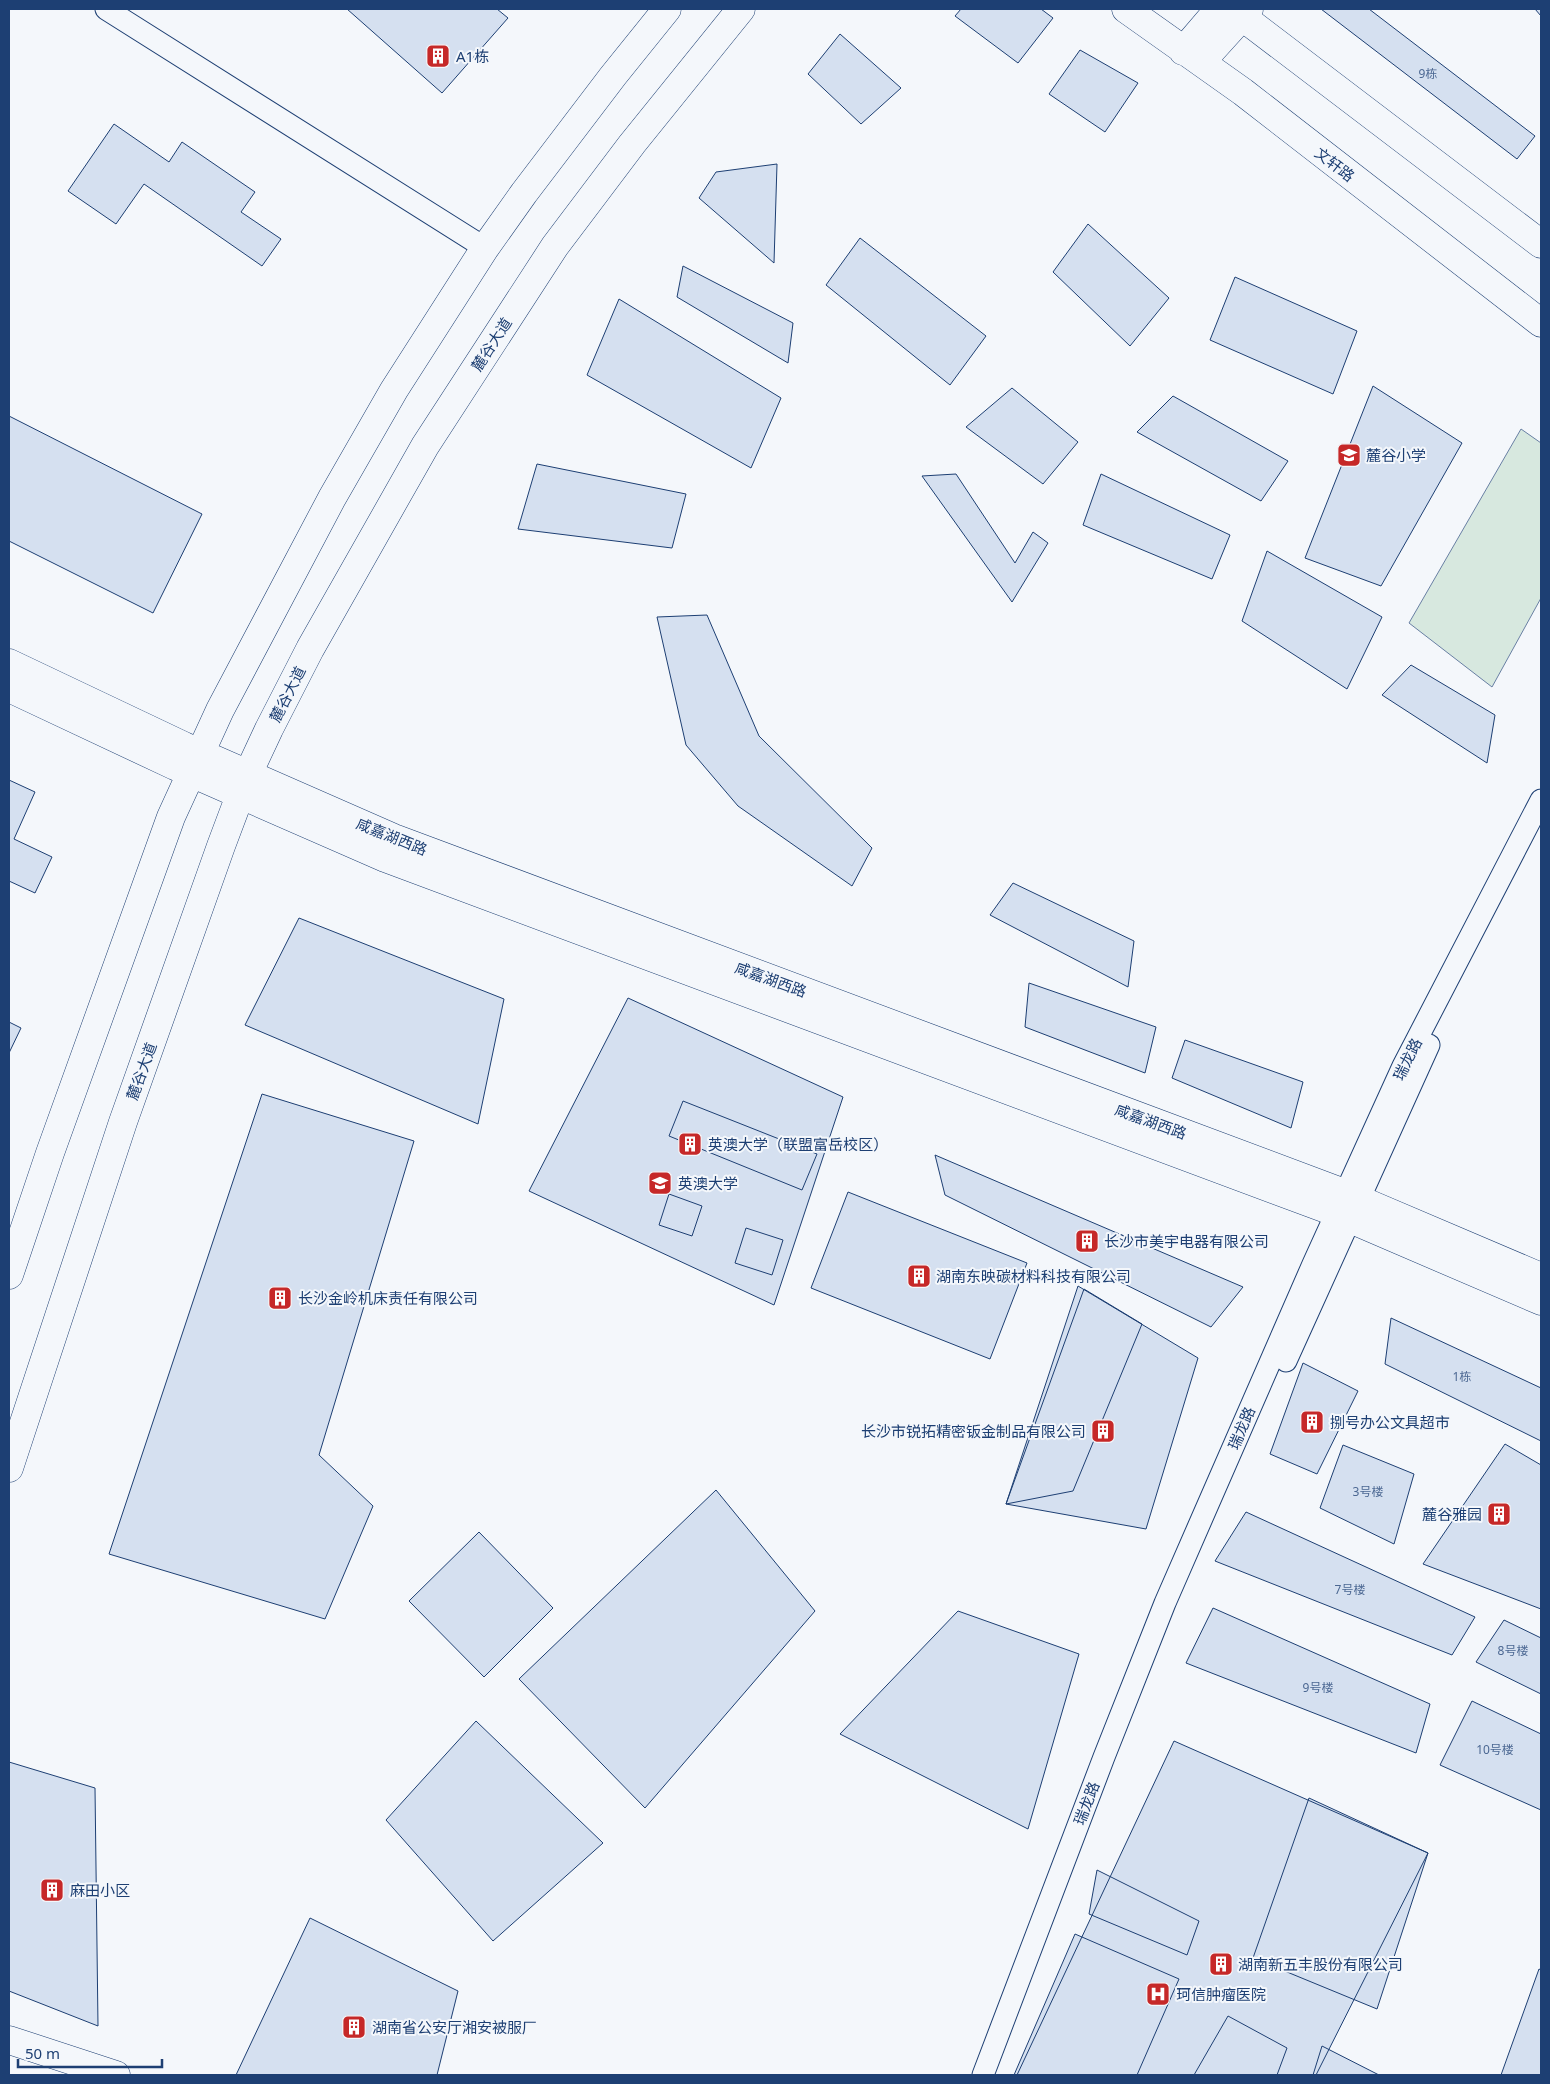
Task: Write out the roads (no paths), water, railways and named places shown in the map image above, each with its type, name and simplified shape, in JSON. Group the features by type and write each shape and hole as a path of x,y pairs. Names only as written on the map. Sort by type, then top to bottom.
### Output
{"main road":[{"path":"9,1275 80,1069 171,817 224,701 332,498 394,390 485,248 530,185 667,9"},
{"name":"麓谷大道","path":"9,1468 123,1122 244,784 310,649 425,446 554,246 632,144 741,9"},
{"name":"文轩路","path":"1126,9 1251,98 1541,323"},
{"path":"1192,56 1236,11 1541,244"},
{"name":"咸嘉湖西路","path":"9,663 195,763"},
{"name":"咸嘉湖西路","path":"9,688 244,784 394,838 1347,1206 1541,1277"},
{"name":"咸嘉湖西路","path":"1347,1206 1541,1301"},
{"path":"9,2040 116,2075"}],"street":[{"path":"106,9 485,248"},
{"name":"瑞龙路","path":"997,2075 1116,1762 1178,1608 1347,1206 1403,1066 1541,800"},
{"name":"瑞龙路","path":"983,2075 1165,1602 1347,1206 1462,978 1541,829"}],"place":[{"name":"A1栋","path":"438,56"},
{"name":"麓谷小学","path":"1349,455"},
{"name":"英澳大学（联盟富岳校区）","path":"690,1144"},
{"name":"英澳大学","path":"660,1183"},
{"name":"长沙市美宇电器有限公司","path":"1087,1241"},
{"name":"湖南东映碳材料科技有限公司","path":"919,1276"},
{"name":"长沙金岭机床责任有限公司","path":"280,1298"},
{"name":"捌号办公文具超市","path":"1312,1422"},
{"name":"长沙市锐拓精密钣金制品有限公司","path":"1103,1431"},
{"name":"麓谷雅园","path":"1499,1514"},
{"name":"麻田小区","path":"52,1890"},
{"name":"湖南新五丰股份有限公司","path":"1221,1964"},
{"name":"珂信肿瘤医院","path":"1158,1994"},
{"name":"湖南省公安厅湘安被服厂","path":"354,2027"}]}
